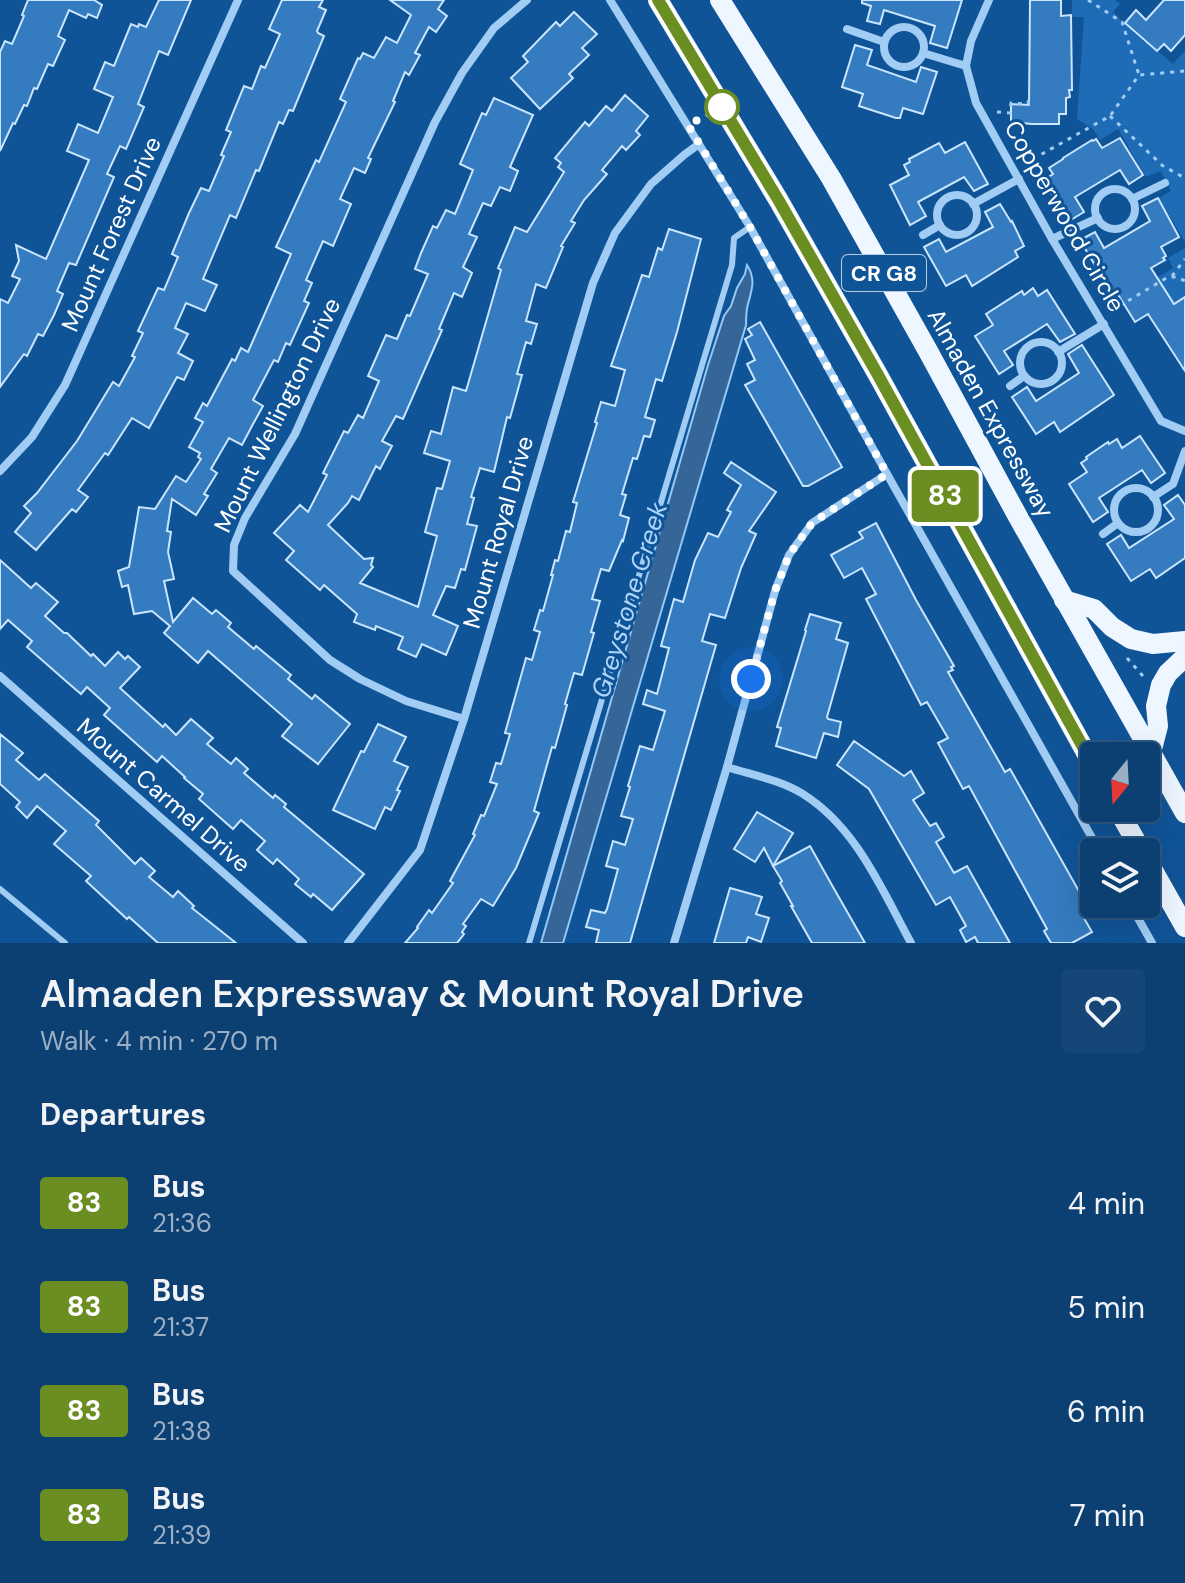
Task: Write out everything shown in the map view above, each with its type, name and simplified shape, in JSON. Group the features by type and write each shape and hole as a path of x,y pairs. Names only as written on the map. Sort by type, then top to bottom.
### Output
{"main road":[{"name":"CR G8","path":"658,0 810,254 1080,742"},
{"name":"Almaden Expressway","path":"720,0 831,178 1145,742"},
{"path":"1064,600 1094,609 1112,627 1131,639 1153,644 1185,641"},
{"path":"1154,742 1161,685 1168,673 1185,657"},
{"name":"Almaden Expressway","path":"1160,769 1185,813"},
{"path":"1160,883 1185,927"}],"street":[{"name":"Mount Forest Drive","path":"0,471 32,437 65,385 238,0"},
{"name":"Mount Wellington Drive","path":"464,719 406,701 360,679 330,660 233,571 234,545 245,518 295,434 435,122 462,73 494,28 527,0"},
{"path":"610,0 750,227 1092,838"},
{"path":"923,53 966,66 971,41 989,0"},
{"path":"897,28 910,28 916,30 923,41 923,53 909,67 896,65 886,56 884,42 897,28"},
{"path":"847,29 884,42"},
{"name":"Copperwood Circle","path":"966,66 976,103 1052,239 1161,421 1185,431"},
{"name":"Mount Royal Drive","path":"348,943 420,850 464,719 593,283 615,233 651,184 699,144"},
{"path":"973,204 1019,179"},
{"path":"1132,199 1165,183"},
{"path":"1122,191 1132,199 1134,217 1126,226 1113,229 1106,227 1098,218 1096,204 1104,193 1122,191"},
{"path":"964,196 973,204 974,224 964,233 951,234 940,225 937,213 946,198 964,196"},
{"path":"1052,239 1098,218"},
{"path":"923,235 940,225"},
{"path":"1058,352 1102,321"},
{"path":"1048,344 1058,352 1062,365 1060,372 1050,382 1036,383 1024,376 1021,357 1029,346 1048,344"},
{"path":"1010,386 1024,376"},
{"path":"1153,497 1173,484 1185,451"},
{"path":"674,943 727,767 775,591 789,555 812,523 887,474"},
{"path":"1133,488 1153,497 1158,510 1149,528 1135,532 1118,523 1114,509 1120,495 1133,488"},
{"path":"1103,534 1118,523"},
{"name":"Mount Carmel Drive","path":"0,676 303,943"},
{"path":"727,767 803,794 837,822 859,849 911,943"},
{"path":"1138,918 1152,943"}],"lane":[{"path":"529,943 732,265 734,238 750,227"},
{"path":"0,889 65,943"}],"path":[{"path":"1088,0 1122,22 1139,75"},
{"path":"1013,170 1110,116 1139,75 1185,71"},
{"path":"981,111 1010,113 1011,103 1028,104 1029,96"},
{"path":"1110,116 1163,166 1185,178"},
{"path":"1102,321 1172,276 1185,259"},
{"path":"1172,276 1185,281"},
{"path":"1125,655 1145,678"}],"shaded area":[{"path":"1072,0 1115,0 1120,4 1113,12 1145,43 1173,64 1185,51 1185,242 1159,198 1171,191 1161,171 1146,177 1118,129 1100,140 1093,129 1077,119 1084,17 1072,17"},
{"path":"1185,248 1185,298 1175,303 1157,278 1173,268 1168,258"},
{"path":"747,265 752,284 746,325 563,943 541,943 708,365 724,316"}],"building":[{"path":"28,0 94,0 102,5 97,18 88,14 86,18 69,10 58,36 65,40 53,66 48,64 37,89 34,88 27,106 24,105 13,123 0,151 0,52 5,41 12,44"},
{"path":"159,0 191,0 168,55 159,51 138,104 144,107 126,149 120,146 107,174 114,177 76,265 69,263 57,291 63,294 54,315 43,336 38,334 27,356 24,354 0,387 0,299 8,303 20,279 12,276 19,261 16,245 46,259 89,160 67,151 78,124 98,133 113,97 94,89 105,62 114,66 131,24 146,27"},
{"path":"282,0 323,0 319,7 326,10 317,31 324,36 293,111 289,110 283,124 279,122 236,218 230,215 203,279 217,285 205,311 186,303 175,328 188,334 178,353 193,361 184,380 177,377 149,428 132,418 108,455 105,453 78,490 88,497 76,512 72,509 36,550 15,532 31,513 24,506 77,441 113,382 119,386 135,357 132,356 143,333 138,331 158,288 164,290 178,257 172,254 189,213 201,188 209,191 224,156 221,155 231,132 226,130 244,86 252,89 261,66 265,68 280,34 269,29"},
{"path":"390,0 444,0 438,9 447,16 436,32 429,27 415,53 420,55 409,75 405,72 395,102 368,158 371,159 365,173 354,168 340,199 351,204 333,246 323,241 306,280 312,283 304,301 309,303 290,345 286,343 278,362 274,360 253,400 263,406 242,445 229,438 211,469 217,473 196,515 172,499 167,531 171,532 168,552 174,579 164,581 173,622 193,598 212,614 216,610 231,623 228,627 291,675 288,679 312,699 315,695 350,724 318,764 282,736 292,724 208,651 198,663 164,633 170,626 152,611 134,614 128,585 122,587 118,571 129,567 139,507 155,509 176,476 186,482 201,459 198,457 200,453 189,447 203,422 195,418 203,403 207,406 232,359 235,361 241,348 248,352 291,254 276,247 346,102 340,99 358,58 363,53 374,58 386,37 397,43 411,15"},
{"path":"862,0 962,0 947,48 930,43 935,26 884,10 880,24 867,21 871,6 862,3"},
{"path":"1030,0 1061,0 1061,16 1071,15 1072,90 1069,90 1070,97 1066,98 1066,114 1059,114 1059,124 1011,122 1011,104 1029,105"},
{"path":"1164,0 1185,0 1185,35 1171,51 1164,44 1157,51 1125,23 1136,10 1146,20"},
{"path":"574,12 597,34 582,48 589,55 569,74 573,78 540,109 511,78 528,62 523,56 556,22 560,26"},
{"path":"855,45 872,50 867,65 916,82 921,67 937,72 923,114 903,108 900,118 896,118 859,106 863,94 842,87"},
{"path":"625,95 648,116 636,131 640,135 626,150 622,146 602,170 607,174 584,200 571,221 575,223 561,246 546,288 536,284 526,321 537,324 531,344 526,342 517,374 522,375 510,418 507,417 494,472 480,468 471,497 474,498 467,524 477,526 465,570 461,569 455,588 446,586 433,615 458,626 446,655 422,644 416,657 398,649 403,637 376,626 375,630 354,622 357,614 324,585 320,590 286,560 294,551 274,533 300,505 308,512 344,431 348,433 358,415 363,418 379,381 368,376 386,335 397,339 428,274 415,269 421,253 433,226 437,228 446,210 455,214 473,170 460,164 482,113 486,115 494,98 533,115 510,167 518,171 510,191 500,187 491,206 483,203 469,234 477,237 463,267 472,273 462,297 454,293 439,329 442,330 403,419 396,416 382,441 392,446 380,469 376,466 359,500 352,496 328,525 364,559 373,558 373,567 360,583 418,607 437,536 425,532 437,488 442,489 450,461 424,453 431,431 441,434 453,387 466,391 501,270 498,268 515,227 527,232 564,172 555,158 585,122 589,126 606,106 612,111"},
{"path":"1120,138 1143,175 1129,184 1120,170 1075,197 1084,212 1069,221 1044,180 1053,174 1049,168 1092,140 1096,139 1102,148"},
{"path":"965,142 988,184 974,191 964,177 918,202 926,216 910,225 890,185 909,175 904,165 910,162 909,159 939,143 945,153"},
{"path":"1158,198 1179,237 1161,247 1165,260 1151,268 1174,304 1185,297 1185,371 1148,314 1135,322 1117,293 1114,294 1106,284 1080,240 1095,232 1104,248 1150,221 1142,206"},
{"path":"1000,204 1024,246 1015,251 1018,257 972,286 966,275 946,286 924,247 939,239 946,252 993,227 985,212"},
{"path":"669,229 701,239 662,381 656,379 645,417 655,420 650,437 644,436 637,459 633,458 622,494 626,495 620,515 629,518 623,541 609,571 601,569 592,599 600,601 591,632 594,633 582,675 574,673 555,748 552,747 534,811 539,813 516,868 493,906 481,899 463,924 466,926 462,932 464,934 457,943 405,943 453,883 450,881 475,835 481,815 484,816 497,784 490,782 496,763 501,764 510,734 505,733 526,658 532,660 540,632 534,630 540,610 543,611 555,560 558,561 566,531 570,532 577,503 573,502 601,402 615,406 625,370 611,366 642,275 649,277 658,248 662,250"},
{"path":"1033,288 1038,296 1047,290 1075,334 1060,342 1047,324 1004,351 1013,365 999,374 975,336 993,325 986,314 1022,291 1024,295"},
{"path":"760,322 842,467 808,486 803,486 745,385 755,380 747,364 755,360 745,339 752,335 748,329"},
{"path":"1082,345 1114,395 1060,432 1054,422 1036,434 1012,397 1027,387 1036,401 1079,373 1068,354"},
{"path":"1140,436 1165,473 1151,483 1142,470 1099,498 1108,512 1093,522 1069,484 1087,472 1081,463 1086,457 1108,442 1117,439 1122,448"},
{"path":"731,462 776,492 749,531 756,534 725,618 710,614 702,641 716,645 630,943 596,943 599,930 586,927 591,910 605,913 607,909 618,869 606,866 613,841 625,845 633,819 621,816 628,786 640,746 653,750 665,711 643,704 647,690 657,694 669,648 661,646 674,599 683,602 695,560 708,533 718,537 731,512 727,510 741,485 724,473"},
{"path":"1178,495 1185,505 1185,558 1156,578 1150,569 1131,581 1107,544 1121,535 1129,548 1174,519 1164,505"},
{"path":"876,523 954,666 948,672 1005,772 1010,769 1080,893 1080,918 1084,918 1092,932 1072,943 1051,943 1044,931 1047,929 969,786 963,789 938,743 948,738 927,702 921,705 866,599 876,594 862,568 844,578 831,555 863,538 859,532"},
{"path":"0,560 31,588 36,583 58,602 45,616 91,656 93,654 105,666 118,652 140,667 120,688 163,727 165,724 176,735 191,719 213,738 207,744 231,764 236,758 248,769 244,773 273,798 275,795 286,804 284,807 364,874 332,910 295,884 299,879 277,859 273,864 257,850 265,841 241,820 233,829 199,799 203,794 162,756 157,762 104,715 110,708 87,687 81,694 27,647 32,641 8,620 0,629"},
{"path":"810,614 841,623 836,639 848,643 827,717 841,722 838,737 824,733 816,758 776,746 781,728 777,727"},
{"path":"378,724 406,737 394,761 408,767 391,810 385,807 375,829 333,810 361,751 364,752"},
{"path":"0,734 23,753 16,760 39,780 45,774 99,821 96,825 135,864 141,858 155,871 149,877 173,897 178,891 194,906 192,908 236,943 158,943 129,917 127,919 86,881 91,876 54,844 66,831 37,806 27,818 16,807 20,802 0,784"},
{"path":"854,741 904,776 911,771 924,793 913,800 930,826 936,823 944,837 936,842 954,873 967,866 1010,943 978,943 975,937 966,942 960,930 966,926 950,897 936,905 869,789 837,765"},
{"path":"757,812 793,833 773,866 764,848 755,862 734,849"},
{"path":"810,846 865,943 812,943 791,906 773,866"},
{"path":"730,888 762,897 756,914 769,918 761,942 748,937 746,943 714,943"}],"bus line":[{"name":"83","path":"658,0 779,201 878,375 1080,742"}],"route":[{"path":"722,107 688,125 750,227 887,474 812,523 789,555 775,591 751,679"}],"water label":[{"name":"Greystone Creek","path":"629,600"}]}
